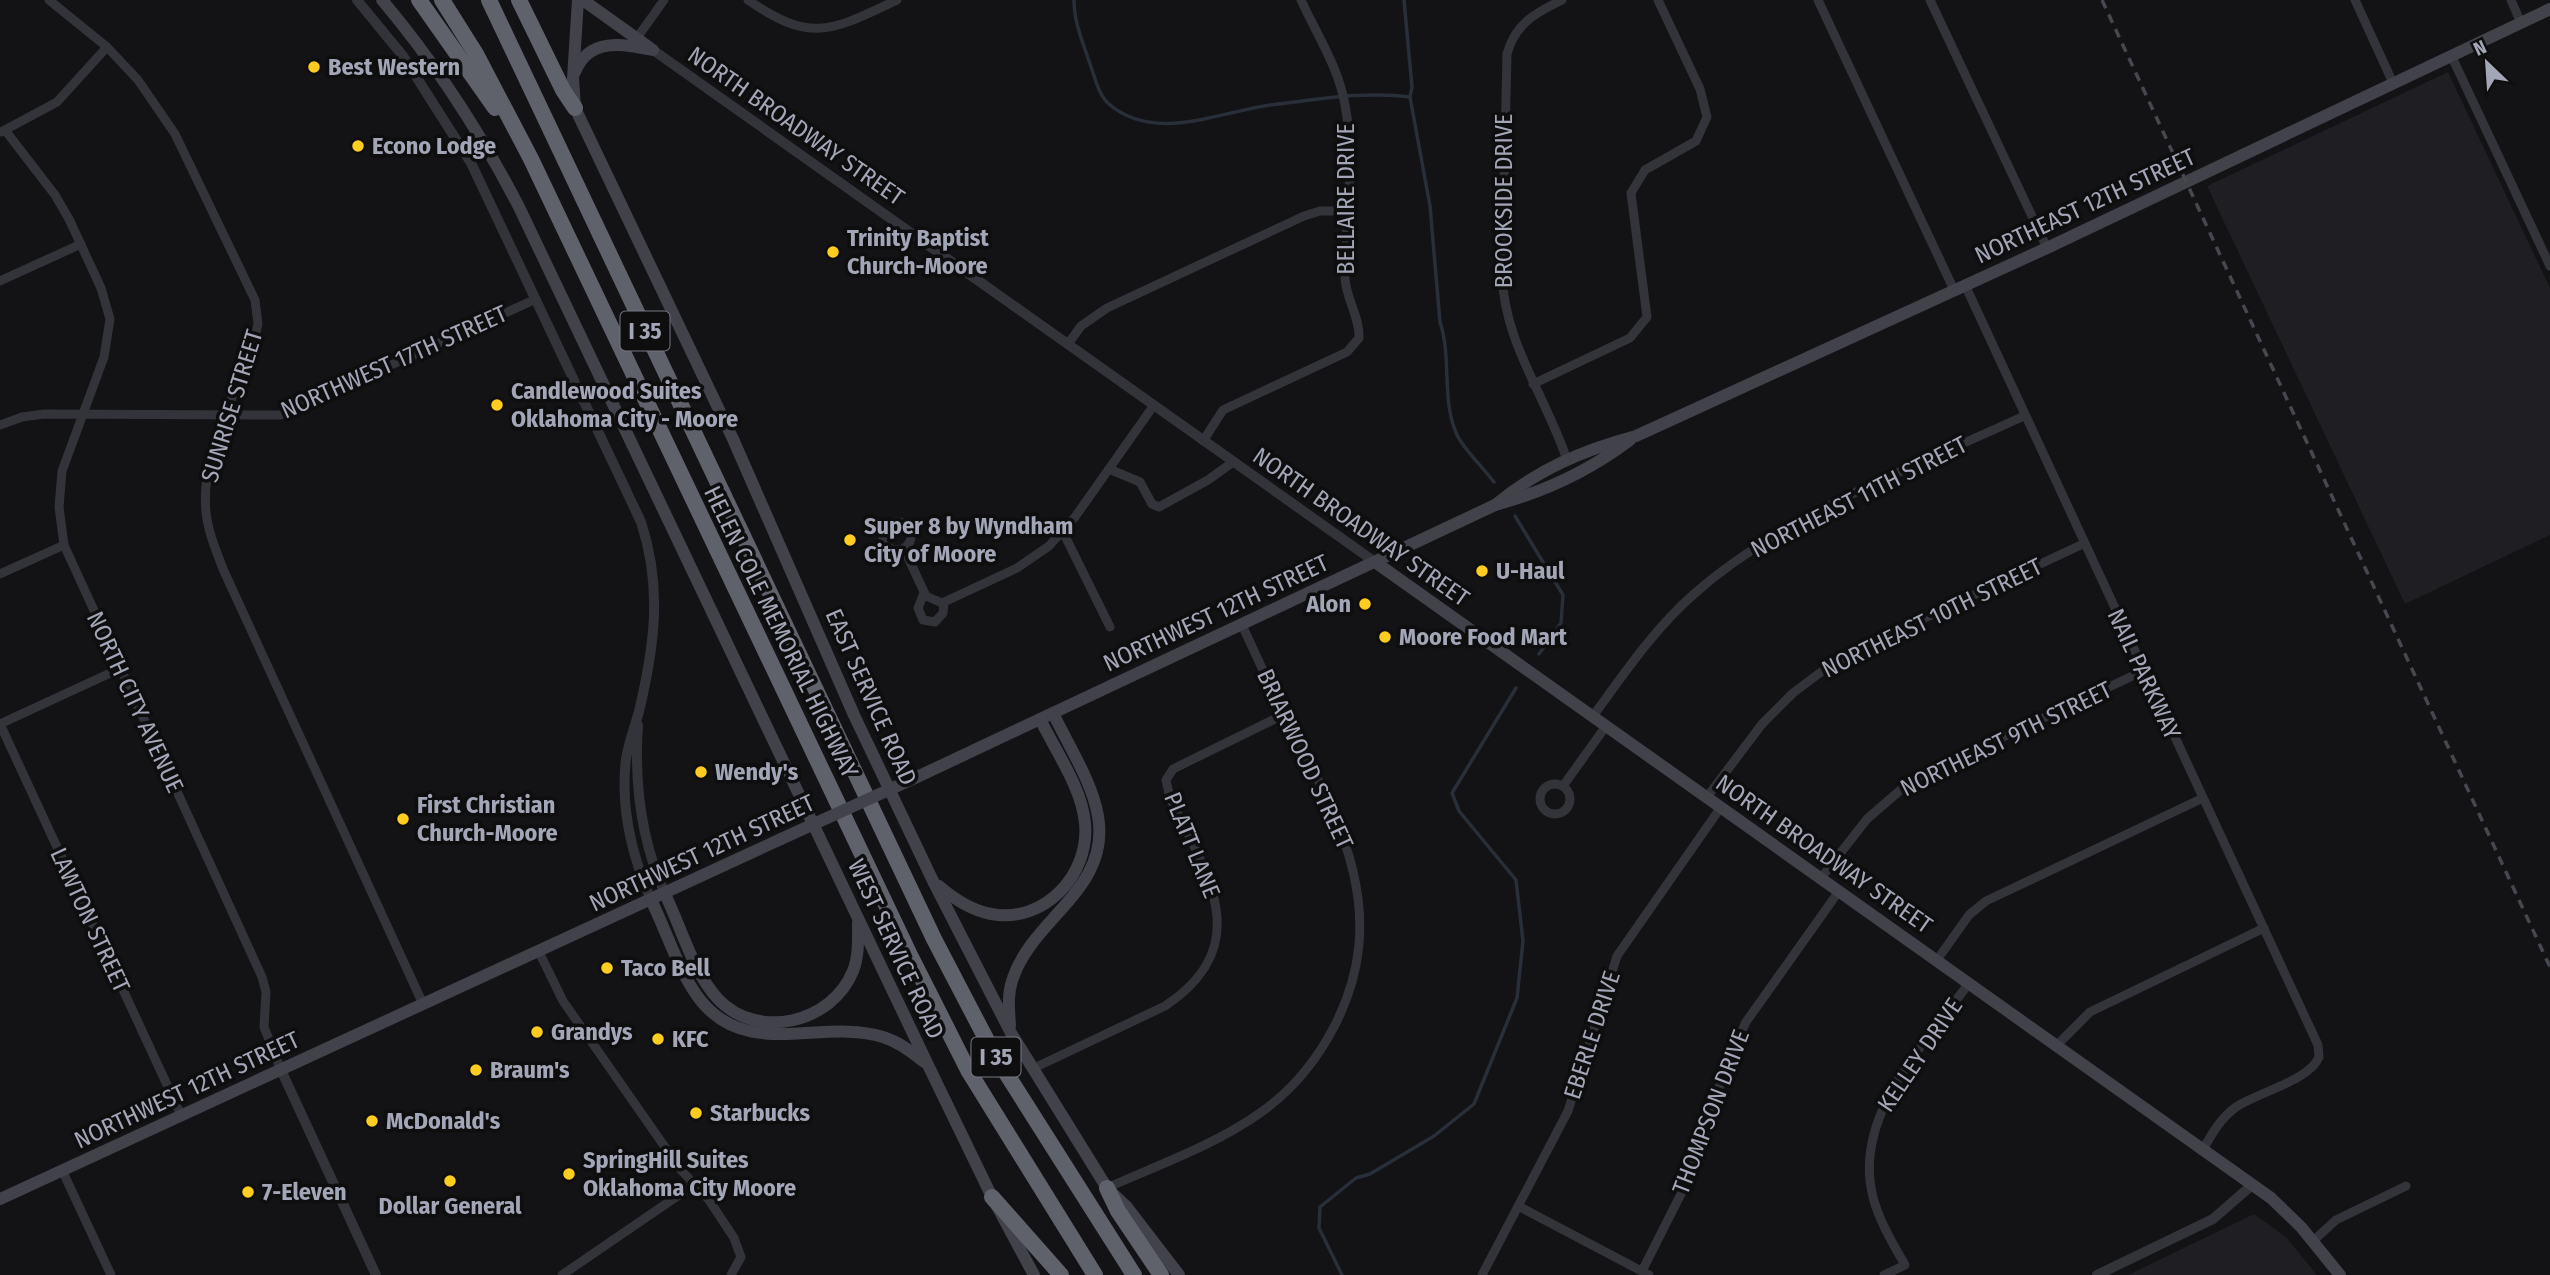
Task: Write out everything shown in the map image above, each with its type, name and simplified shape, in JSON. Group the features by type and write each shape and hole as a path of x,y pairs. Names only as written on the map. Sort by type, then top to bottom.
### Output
{"highway":[{"path":"419,0 531,159"},
{"name":"HELEN COLE MEMORIAL HIGHWAY","path":"442,0 476,54 531,159 909,953 968,1070 1095,1275"},
{"name":"HELEN COLE MEMORIAL HIGHWAY","path":"489,0 934,939 1000,1065 1134,1275"},
{"path":"519,0 563,90 575,108"},
{"path":"1107,1188 1118,1211 1161,1275"},
{"path":"992,1197 1061,1275"}],"main road":[{"name":"WEST SERVICE ROAD","path":"382,0 416,40 464,110 519,206 928,1065 992,1197 1034,1275"},
{"path":"575,108 573,78 580,0"},
{"name":"NORTH BROADWAY STREET","path":"580,0 653,50"},
{"name":"NORTHEAST 12TH STREET","path":"1495,505 1526,479 1595,447 1636,436 2047,248 2550,9"},
{"path":"573,78 582,59 602,46 618,43 653,50"},
{"name":"EAST SERVICE ROAD","path":"575,108 733,439 854,715 933,881 1011,1033 1107,1188 1126,1206 1179,1275"},
{"name":"NORTHEAST 12TH STREET","path":"1495,505 1534,495 1602,461 1636,436"},
{"path":"1567,460 1578,473"},
{"name":"NORTHWEST 12TH STREET","path":"0,1199 666,894 1495,505"},
{"name":"NORTH BROADWAY STREET","path":"1376,562 2252,1185 2287,1213 2340,1275"},
{"path":"1011,1033 1008,1005 1016,969 1029,947 1085,881 1099,844 1096,806 1053,712"},
{"path":"933,881 966,906 999,915 1037,908 1055,897 1070,880 1082,856 1084,816 1040,719"},
{"path":"666,894 701,973 719,1000 744,1017 771,1022 808,1016 828,1004 843,988 856,959 858,919"},
{"path":"652,900 694,990 722,1020 736,1028 764,1034 862,1033 883,1037 904,1046 928,1065"}],"street":[{"name":"SUNRISE STREET","path":"49,0 107,47 138,80 175,134 255,300 256,333 209,468 206,491 207,520 215,548 423,1004"},
{"path":"357,0 403,56 447,120 471,163 632,500 651,556 655,626 651,662 639,712 630,736 626,762 629,838 652,900"},
{"path":"637,38 664,0"},
{"path":"748,0 784,23 816,30 841,26 897,0"},
{"name":"BELLAIRE DRIVE","path":"1203,441 1223,410 1347,352 1357,343 1359,327 1346,295 1345,104 1338,81 1301,0"},
{"name":"BROOKSIDE DRIVE","path":"1562,0 1525,21 1513,35 1507,54 1502,289 1511,328 1567,460"},
{"path":"1533,384 1630,338 1647,317 1631,193 1646,170 1696,141 1707,117 1700,89 1658,0"},
{"name":"NAIL PARKWAY","path":"1818,0 2024,416 2318,1045 2317,1062 2303,1074 2233,1110 2218,1125 2203,1150"},
{"path":"1930,0 2047,248"},
{"path":"2355,0 2393,83"},
{"path":"2511,0 2521,23"},
{"path":"3,132 57,102 107,47"},
{"name":"NORTH BROADWAY STREET","path":"653,50 1376,562"},
{"path":"2451,55 2550,266"},
{"name":"NORTH CITY AVENUE","path":"3,132 55,195 108,306 110,319 104,357 68,449 59,491 64,545 262,977 266,992 264,1027 281,1070 376,1275"},
{"path":"1068,344 1090,318 1107,308 1304,216 1320,211 1347,211"},
{"path":"0,281 80,244"},
{"name":"NORTHWEST 17TH STREET","path":"0,425 30,415 268,416 292,412 536,299"},
{"path":"904,549 924,593 931,600 944,603 1020,567 1063,532 1154,405"},
{"name":"NORTHEAST 11TH STREET","path":"1593,716 1628,668 1675,612 1744,554 1805,519 2024,416"},
{"path":"1109,469 1140,482 1152,504 1159,507 1208,480 1233,462"},
{"path":"1063,532 1110,627"},
{"name":"NORTHEAST 10TH STREET","path":"1707,797 1762,724 1793,693 1825,669 1867,645 2083,544"},
{"path":"0,575 64,545"},
{"path":"924,593 918,608 923,620 935,622 943,613 944,603"},
{"name":"BRIARWOOD STREET","path":"1107,1188 1218,1137 1259,1114 1305,1073 1341,1013 1351,986 1359,934 1357,881 1342,831 1242,625"},
{"path":"0,724 119,669"},
{"name":"NORTHEAST 9TH STREET","path":"1821,878 1867,819 1912,780 2143,671"},
{"path":"639,712 637,755 644,831 648,851 666,894"},
{"name":"PLATT LANE","path":"1032,1069 1166,1006 1203,973 1216,944 1217,902 1170,798 1166,780 1173,769 1181,764 1284,714"},
{"name":"LAWTON STREET","path":"0,724 181,1115"},
{"path":"1563,786 1606,726"},
{"path":"1937,960 1969,915 1986,901 2203,798"},
{"name":"EBERLE DRIVE","path":"1482,1275 1568,1111 1617,957 1721,807"},
{"name":"THOMPSON DRIVE","path":"1646,1273 1686,1184 1728,1061 1746,1022 1839,891"},
{"path":"2057,1045 2090,1012 2263,928"},
{"path":"538,952 563,1001 709,1200 738,1248 739,1263 731,1275"},
{"name":"KELLEY DRIVE","path":"1884,1275 1905,1265 1879,1214 1870,1184 1869,1152 1876,1120 1894,1088 1969,983"},
{"path":"62,1170 111,1275"},
{"path":"562,1275 695,1184"},
{"path":"2096,1275 2213,1219 2252,1185"},
{"path":"2312,1241 2336,1220 2406,1186"},
{"path":"1518,1206 1646,1273"}],"shaded area":[{"path":"2448,72 2550,288 2550,535 2405,604 2207,186"},
{"path":"2254,1214 2286,1237 2317,1275 2128,1275"}],"waterway":[{"path":"1074,0 1079,31 1102,95 1109,104 1128,116 1148,122 1191,121 1257,107 1344,96 1410,97"},
{"path":"1404,0 1412,87 1410,97 1430,206 1449,408 1460,441 1494,482"},
{"path":"1515,516 1563,595 1561,623 1539,654"},
{"path":"1342,1275 1319,1228 1320,1207 1356,1178 1370,1174 1434,1136 1474,1104 1517,998 1523,941 1516,880 1459,811 1452,793 1516,688"}],"railway":[{"path":"2102,0 2550,967"}],"place":[{"name":"Best Western","path":"314,67"},
{"name":"Econo Lodge","path":"358,146"},
{"name":"Trinity Baptist Church-Moore","path":"833,252"},
{"name":"Candlewood Suites Oklahoma City - Moore","path":"497,405"},
{"name":"Super 8 by Wyndham City of Moore","path":"850,540"},
{"name":"U-Haul","path":"1482,571"},
{"name":"Alon","path":"1365,604"},
{"name":"Moore Food Mart","path":"1385,637"},
{"name":"Wendy's","path":"701,772"},
{"name":"First Christian Church-Moore","path":"403,819"},
{"name":"Taco Bell","path":"607,968"},
{"name":"Grandys","path":"537,1032"},
{"name":"KFC","path":"658,1039"},
{"name":"Braum's","path":"476,1070"},
{"name":"Starbucks","path":"696,1113"},
{"name":"McDonald's","path":"372,1121"},
{"name":"SpringHill Suites Oklahoma City Moore","path":"569,1174"},
{"name":"Dollar General","path":"450,1181"},
{"name":"7-Eleven","path":"248,1192"}]}
